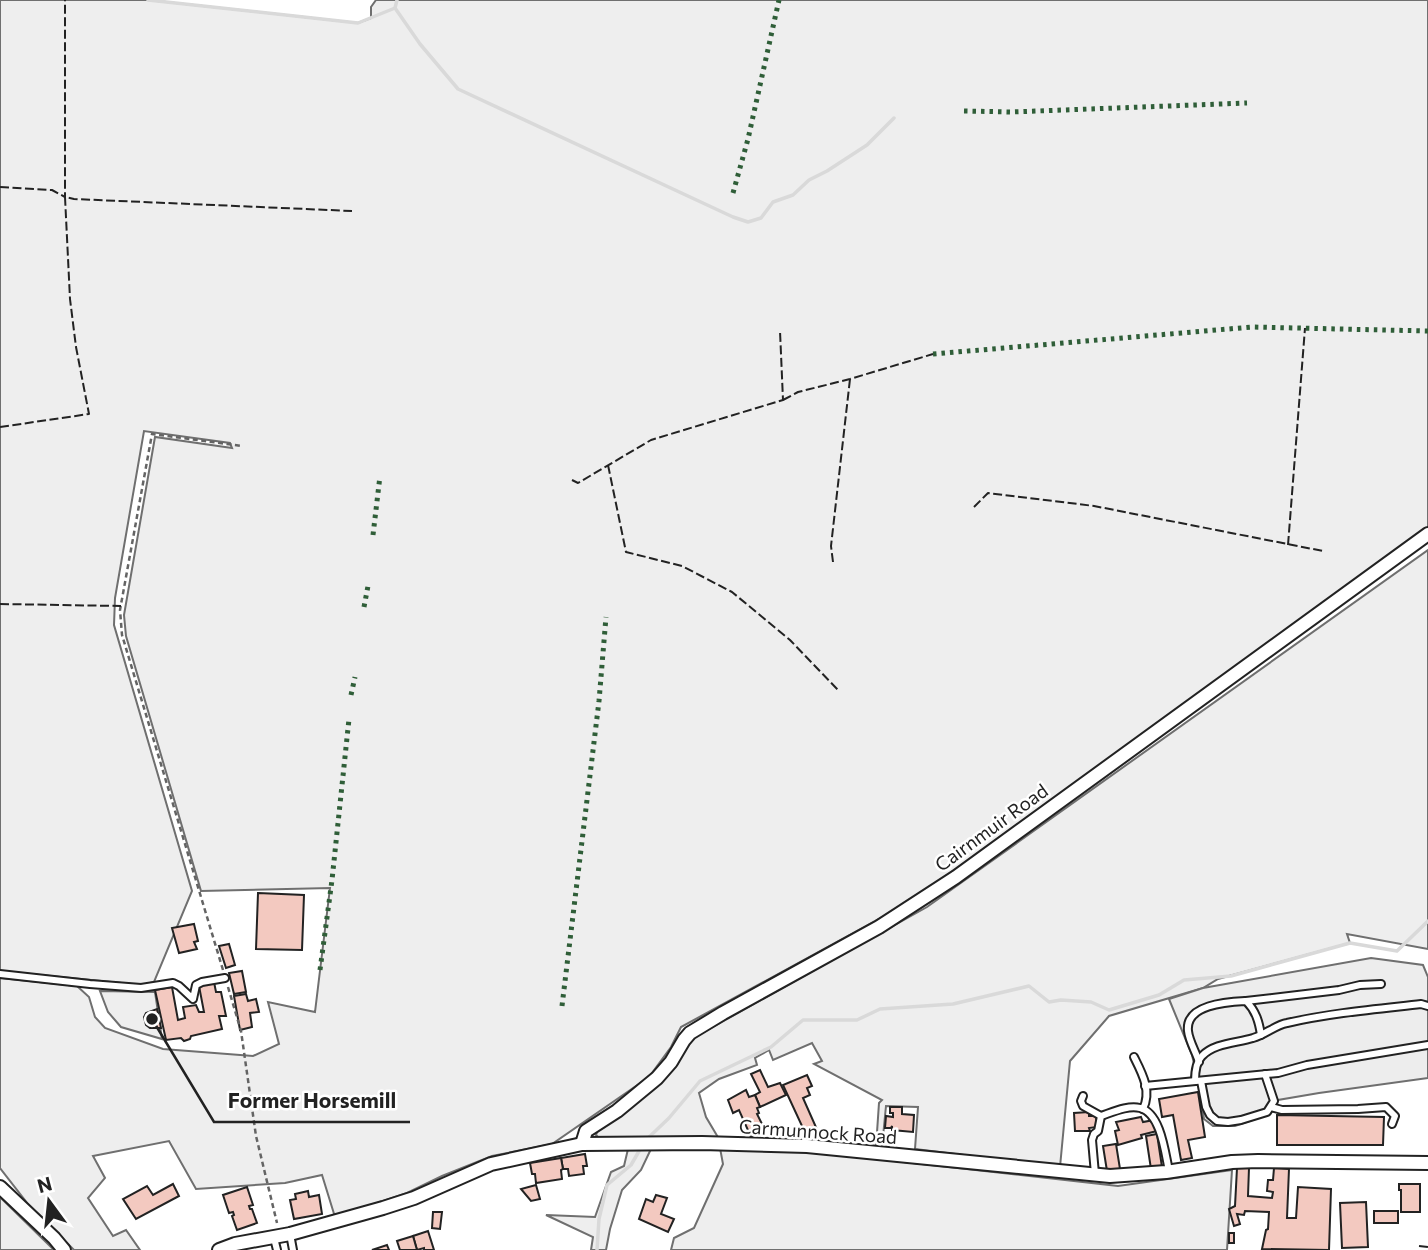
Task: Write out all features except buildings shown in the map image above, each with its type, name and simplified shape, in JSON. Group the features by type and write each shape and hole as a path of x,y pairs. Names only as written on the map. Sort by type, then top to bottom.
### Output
{"street":[{"name":"Cairnmuir Road","path":"582,1144 586,1131 638,1096 657,1078 690,1033 879,927 956,877 1428,534"},
{"name":"Carmunnock Road","path":"219,1250 235,1244 280,1240 414,1198 491,1164 582,1144 807,1146 1095,1175 1129,1175 1258,1161 1428,1163"},
{"path":"0,1186 65,1250"}],"lane":[{"path":"0,974 141,988 173,983 193,999 196,985 225,978"},
{"path":"1199,1062 1187,1026 1198,1011 1217,1004 1381,984"},
{"path":"1246,1001 1256,1014 1261,1035"},
{"path":"1265,1074 1274,1101 1271,1107 1267,1112 1228,1122 1217,1121 1210,1115 1196,1070 1202,1056 1220,1045 1261,1035 1284,1023 1319,1016 1421,1004 1428,1006"},
{"path":"1145,1086 1265,1074 1428,1045"},
{"path":"1134,1056 1145,1086 1146,1103 1143,1110"},
{"path":"1083,1096 1083,1106 1101,1116 1139,1107 1155,1118 1169,1171"},
{"path":"1271,1107 1282,1110 1386,1107 1395,1116 1392,1124"},
{"path":"1095,1175 1092,1140 1098,1130 1101,1116"},
{"path":"280,1240 293,1250"}],"path":[{"path":"242,446 152,434 120,610 122,635 241,1031 256,1136 280,1240"}],"shaded area":[{"path":"0,0 148,0 358,23 371,18 371,7 376,0 1428,0 1428,528 912,901 681,1027 671,1047 649,1077 552,1144 492,1156 407,1193 335,1217 322,1175 285,1183 196,1189 169,1141 93,1156 105,1178 88,1198 113,1236 126,1230 140,1250 74,1250 28,1204 0,1168 0,978 77,986 89,997 95,1017 105,1028 163,1049 253,1056 279,1044 268,1002 315,1012 330,888 201,891 126,636 124,615 155,437 232,448 230,443 144,431 115,598 114,625 192,891 154,982 142,985 0,971"},
{"path":"1428,550 1428,949 1347,934 1350,943 1218,979 1203,988 1109,1016 1070,1061 1060,1167 915,1149 918,1107 886,1106 882,1147 876,1147 879,1103 882,1100 814,1064 822,1061 812,1043 773,1060 769,1050 755,1058 757,1065 719,1079 699,1093 706,1117 719,1139 600,1139 596,1135 598,1130 653,1090 677,1065 695,1037 927,907"},
{"path":"1371,958 1423,965 1428,977 1428,1078 1278,1100 1262,1117 1235,1126 1213,1126 1204,1119 1192,1055 1169,999 1203,988"},
{"path":"100,991 155,992 162,1039 121,1027 108,1012"},
{"path":"720,1148 796,1150 1118,1186 1232,1170 1227,1250 671,1250 674,1238 694,1228 723,1164"},
{"path":"628,1149 651,1149 641,1170 622,1190 606,1250 591,1250 593,1237 546,1215 595,1217 611,1172 624,1166"},
{"path":"0,1197 54,1250 0,1250"}],"waterway":[{"path":"148,0 358,23 395,8 397,0"},
{"path":"395,8 420,44 458,89 748,222 761,218 773,202 793,195 809,180 867,145 894,118"},
{"path":"646,1140 669,1118 700,1081 771,1047 803,1020 857,1020 880,1009 953,1004 1029,986 1049,1002 1091,1002 1109,1010 1159,995 1184,980 1231,976 1350,943 1397,951 1428,921"},
{"path":"597,1250 599,1219 607,1185 631,1165 642,1146"}],"hedge":[{"path":"733,193 779,0"},
{"path":"964,111 1011,112 1247,103"},
{"path":"933,354 1252,327 1428,331"},
{"path":"373,535 380,476"},
{"path":"364,607 368,586"},
{"path":"562,1006 599,701 606,617"},
{"path":"351,695 355,677"},
{"path":"320,970 349,719"}],"fence":[{"path":"0,187 52,190 65,197 65,0"},
{"path":"0,427 89,414 70,299 65,197 352,211"},
{"path":"1288,545 1305,328"},
{"path":"572,480 578,483 651,440 783,400 780,331"},
{"path":"783,400 798,392 933,354"},
{"path":"833,562 831,546 850,379"},
{"path":"608,465 626,552 682,566 732,592 790,640 839,691"},
{"path":"974,507 988,493 1094,506 1323,551"},
{"path":"0,604 121,606"},
{"path":"1419,1246 1428,1247"}],"place":[{"name":"Former Horsemill","path":"152,1019"}]}
